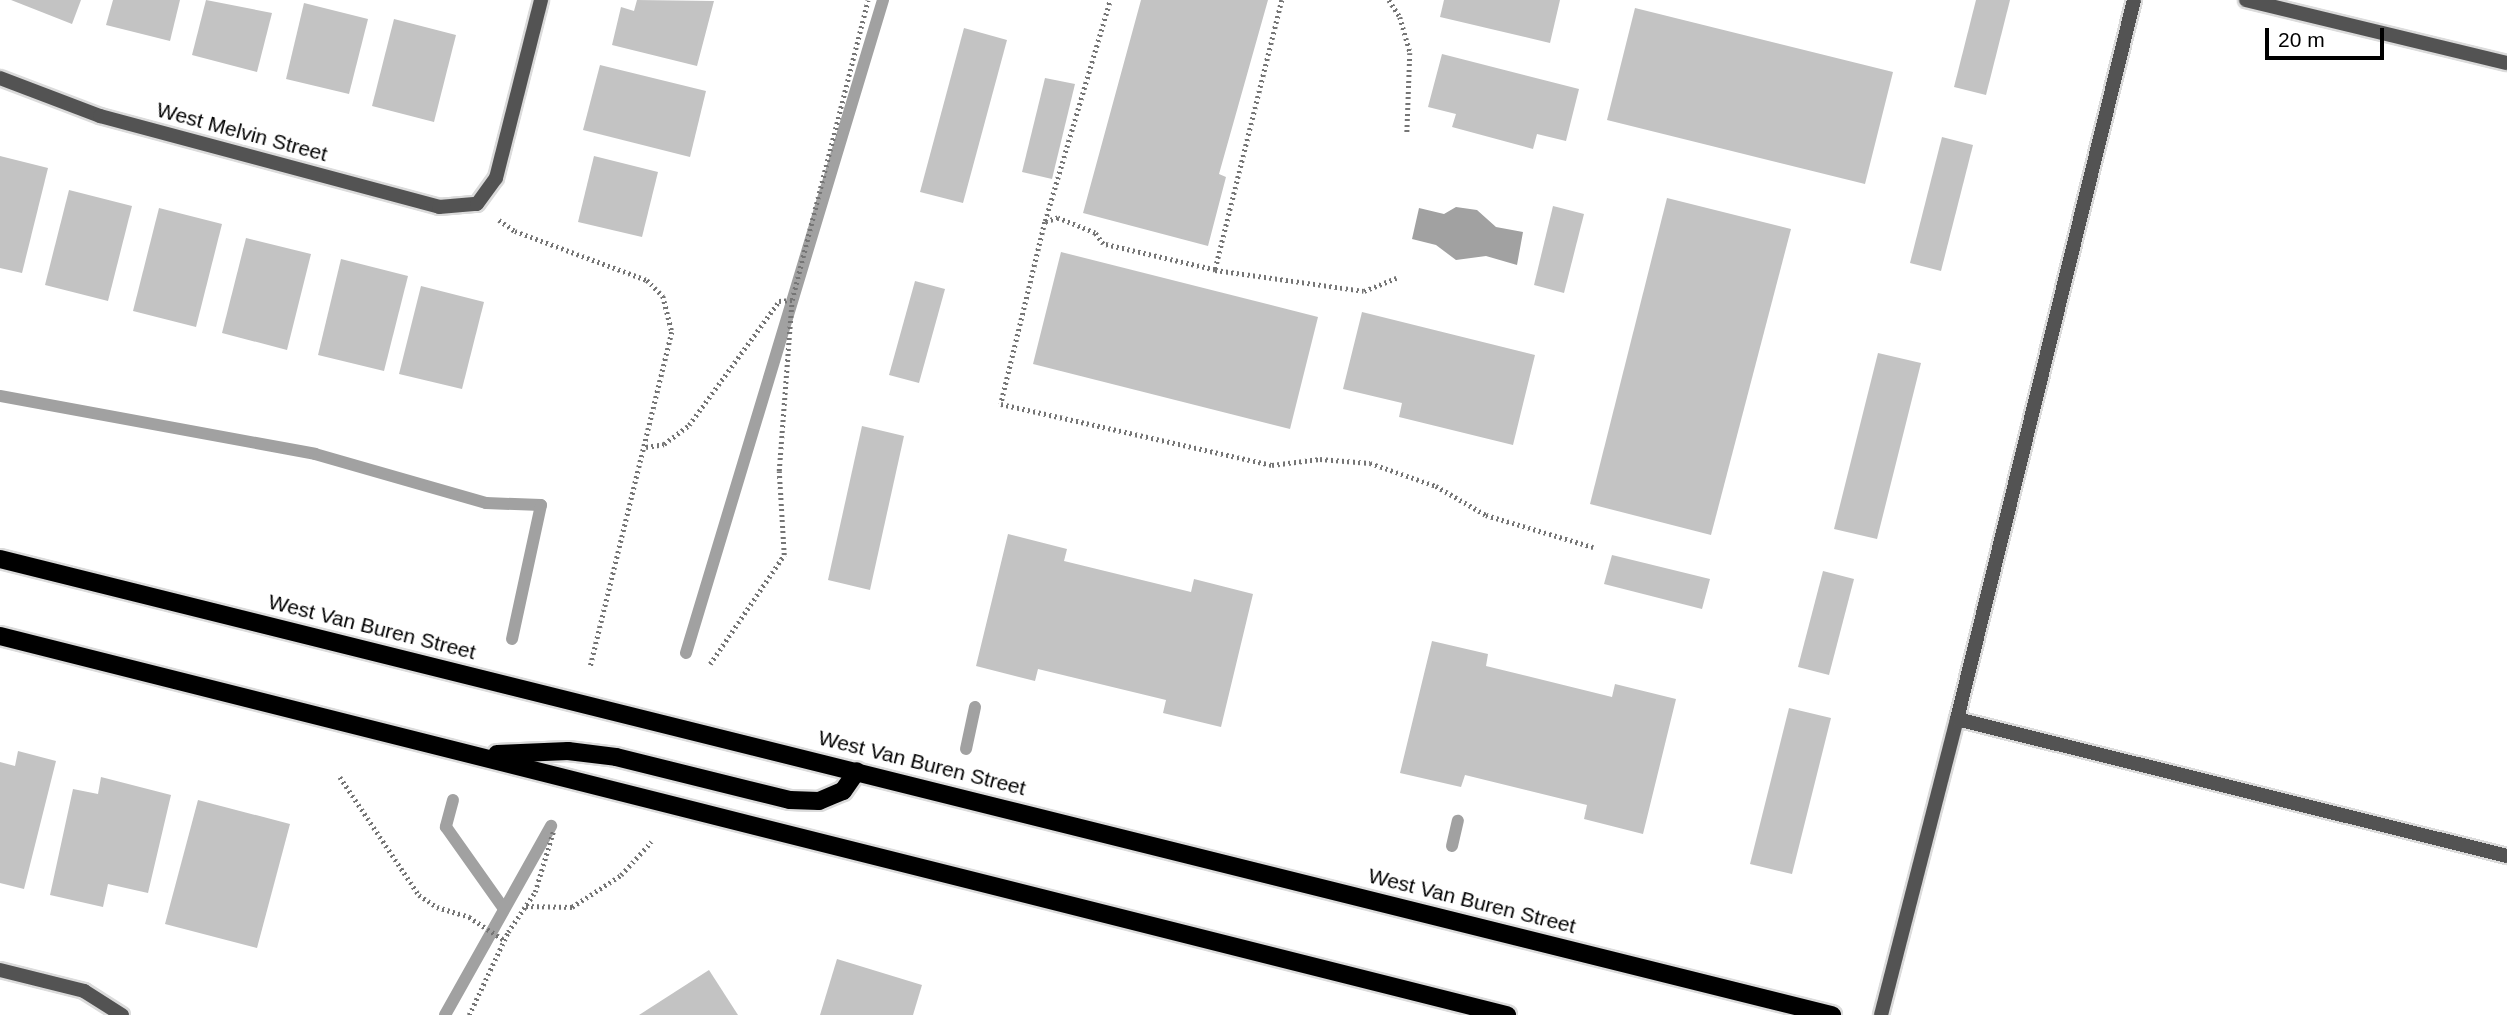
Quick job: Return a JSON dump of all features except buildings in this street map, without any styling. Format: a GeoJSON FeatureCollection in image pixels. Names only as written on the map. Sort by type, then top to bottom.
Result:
{"type":"FeatureCollection","features":[{"type":"Feature","properties":{"kind":"main road","name":"West Van Buren Street"},"geometry":{"type":"LineString","coordinates":[[0,559],[1832,1015]]}},
{"type":"Feature","properties":{"kind":"main road"},"geometry":{"type":"LineString","coordinates":[[0,636],[1507,1015]]}},
{"type":"Feature","properties":{"kind":"main road"},"geometry":{"type":"LineString","coordinates":[[476,754],[568,751],[616,757],[790,800],[818,801],[843,792],[857,771]]}},
{"type":"Feature","properties":{"kind":"street"},"geometry":{"type":"LineString","coordinates":[[477,204],[496,178],[541,0]]}},
{"type":"Feature","properties":{"kind":"street"},"geometry":{"type":"LineString","coordinates":[[1881,1015],[1957,719],[2134,0]]}},
{"type":"Feature","properties":{"kind":"street"},"geometry":{"type":"LineString","coordinates":[[2246,0],[2507,63]]}},
{"type":"Feature","properties":{"kind":"street","name":"West Melvin Street"},"geometry":{"type":"LineString","coordinates":[[0,78],[100,116],[439,207],[477,204]]}},
{"type":"Feature","properties":{"kind":"street"},"geometry":{"type":"LineString","coordinates":[[1957,719],[2507,856]]}},
{"type":"Feature","properties":{"kind":"street"},"geometry":{"type":"LineString","coordinates":[[0,970],[84,990],[122,1015]]}},
{"type":"Feature","properties":{"kind":"path"},"geometry":{"type":"LineString","coordinates":[[710,664],[784,555],[779,471],[792,300],[869,0]]}},
{"type":"Feature","properties":{"kind":"path"},"geometry":{"type":"LineString","coordinates":[[1110,0],[1045,222],[1001,404],[1272,466],[1320,459],[1370,463],[1436,486],[1486,515],[1593,547]]}},
{"type":"Feature","properties":{"kind":"path"},"geometry":{"type":"LineString","coordinates":[[1215,270],[1282,0]]}},
{"type":"Feature","properties":{"kind":"path"},"geometry":{"type":"LineString","coordinates":[[1389,0],[1400,17],[1410,53],[1406,134]]}},
{"type":"Feature","properties":{"kind":"path"},"geometry":{"type":"LineString","coordinates":[[477,204],[516,231],[647,280],[663,296],[672,332],[590,668]]}},
{"type":"Feature","properties":{"kind":"path"},"geometry":{"type":"LineString","coordinates":[[1045,222],[1058,218],[1095,233],[1103,244],[1215,270],[1364,290],[1397,278]]}},
{"type":"Feature","properties":{"kind":"path"},"geometry":{"type":"LineString","coordinates":[[646,447],[664,444],[689,425],[779,301],[792,300]]}},
{"type":"Feature","properties":{"kind":"path"},"geometry":{"type":"LineString","coordinates":[[340,777],[419,895],[437,907],[469,917],[504,940]]}},
{"type":"Feature","properties":{"kind":"path"},"geometry":{"type":"LineString","coordinates":[[469,1015],[504,940],[535,892],[553,832]]}},
{"type":"Feature","properties":{"kind":"path"},"geometry":{"type":"LineString","coordinates":[[526,906],[572,907],[621,875],[652,842]]}},
{"type":"Feature","properties":{"kind":"shaded area"},"geometry":{"type":"Polygon","coordinates":[[[1456,207],[1477,210],[1496,227],[1523,232],[1517,265],[1486,256],[1456,260],[1436,245],[1412,239],[1419,208],[1444,214],[1456,207]]]}},
{"type":"Feature","properties":{"kind":"waterway"},"geometry":{"type":"LineString","coordinates":[[686,653],[883,0]]}},
{"type":"Feature","properties":{"kind":"waterway"},"geometry":{"type":"LineString","coordinates":[[0,396],[315,454],[486,503],[541,505],[512,639]]}},
{"type":"Feature","properties":{"kind":"waterway"},"geometry":{"type":"LineString","coordinates":[[966,749],[975,707]]}},
{"type":"Feature","properties":{"kind":"waterway"},"geometry":{"type":"LineString","coordinates":[[453,800],[446,827],[504,909]]}},
{"type":"Feature","properties":{"kind":"waterway"},"geometry":{"type":"LineString","coordinates":[[1452,846],[1458,821]]}},
{"type":"Feature","properties":{"kind":"waterway"},"geometry":{"type":"LineString","coordinates":[[445,1015],[551,826]]}}]}
